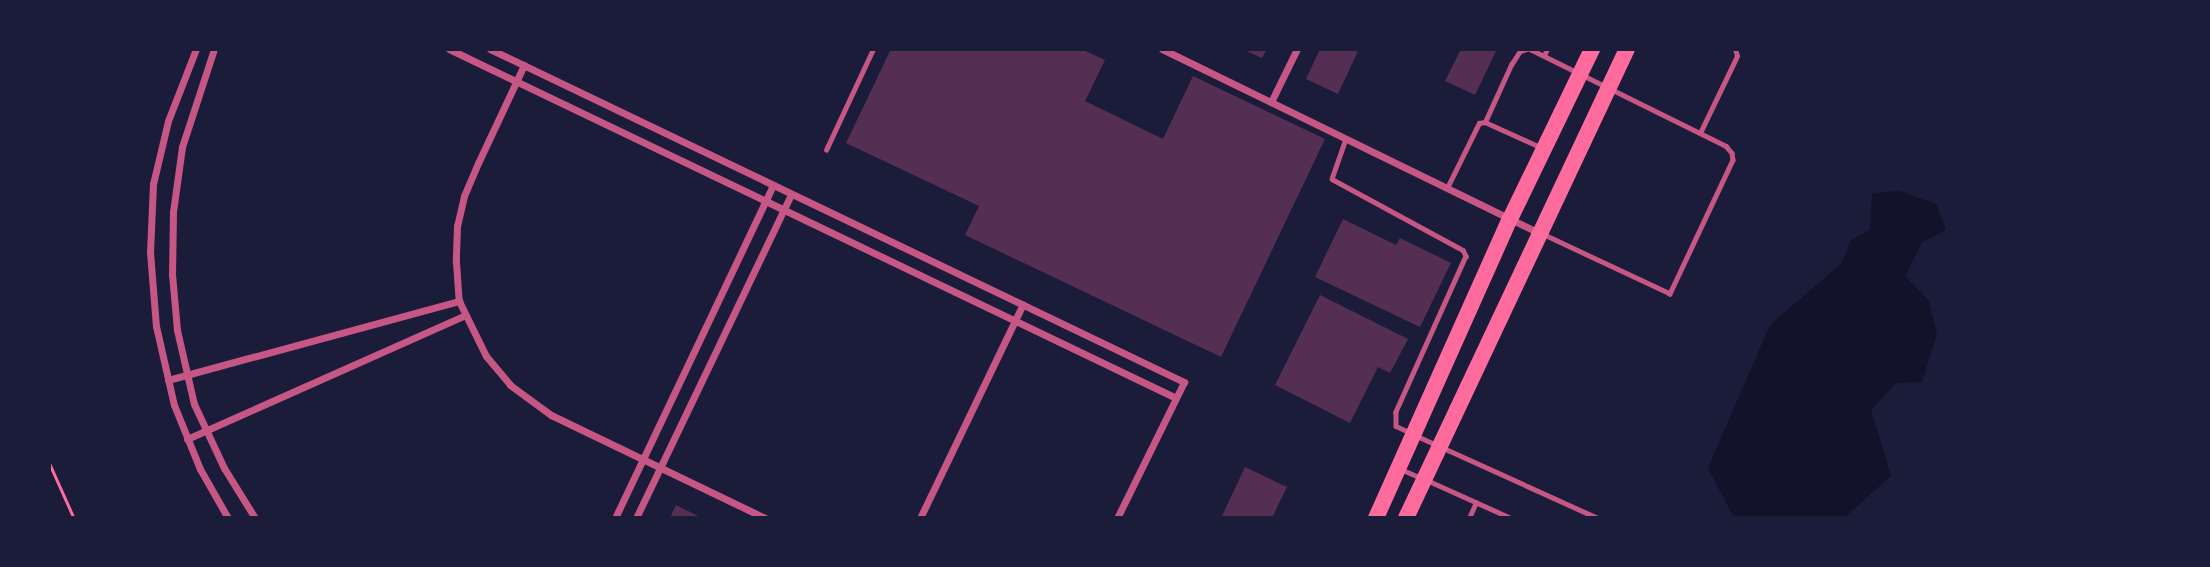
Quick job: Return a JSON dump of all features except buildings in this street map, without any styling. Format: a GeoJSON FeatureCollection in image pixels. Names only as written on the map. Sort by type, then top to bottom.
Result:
{"type":"FeatureCollection","features":[{"type":"Feature","properties":{"kind":"highway"},"geometry":{"type":"LineString","coordinates":[[1376,518],[1396,467],[1510,219],[1592,49]]}},
{"type":"Feature","properties":{"kind":"highway"},"geometry":{"type":"LineString","coordinates":[[1406,518],[1627,49]]}},
{"type":"Feature","properties":{"kind":"street"},"geometry":{"type":"LineString","coordinates":[[195,49],[168,121],[153,184],[150,253],[156,326],[168,380],[200,469],[228,518]]}},
{"type":"Feature","properties":{"kind":"street"},"geometry":{"type":"LineString","coordinates":[[214,49],[183,147],[173,212],[173,285],[177,330],[186,376],[204,432],[255,518]]}},
{"type":"Feature","properties":{"kind":"street"},"geometry":{"type":"LineString","coordinates":[[449,49],[1176,398]]}},
{"type":"Feature","properties":{"kind":"street"},"geometry":{"type":"LineString","coordinates":[[490,49],[1184,382],[1118,518]]}},
{"type":"Feature","properties":{"kind":"street"},"geometry":{"type":"LineString","coordinates":[[1162,49],[1540,233]]}},
{"type":"Feature","properties":{"kind":"street"},"geometry":{"type":"LineString","coordinates":[[1271,102],[1297,49]]}},
{"type":"Feature","properties":{"kind":"street"},"geometry":{"type":"LineString","coordinates":[[524,65],[464,195],[456,250],[460,300],[464,315],[486,356],[510,386],[551,415],[765,518]]}},
{"type":"Feature","properties":{"kind":"street"},"geometry":{"type":"LineString","coordinates":[[615,518],[773,186]]}},
{"type":"Feature","properties":{"kind":"street"},"geometry":{"type":"LineString","coordinates":[[636,518],[791,194]]}},
{"type":"Feature","properties":{"kind":"street"},"geometry":{"type":"LineString","coordinates":[[168,380],[460,300]]}},
{"type":"Feature","properties":{"kind":"street"},"geometry":{"type":"LineString","coordinates":[[919,518],[1023,304]]}},
{"type":"Feature","properties":{"kind":"street"},"geometry":{"type":"LineString","coordinates":[[187,439],[464,315]]}},
{"type":"Feature","properties":{"kind":"lane"},"geometry":{"type":"LineString","coordinates":[[826,150],[873,49]]}},
{"type":"Feature","properties":{"kind":"lane"},"geometry":{"type":"LineString","coordinates":[[1485,122],[1511,65],[1520,51],[1528,49],[1726,146],[1732,153],[1733,160],[1670,294],[1540,233]]}},
{"type":"Feature","properties":{"kind":"lane"},"geometry":{"type":"LineString","coordinates":[[1544,56],[1547,49]]}},
{"type":"Feature","properties":{"kind":"lane"},"geometry":{"type":"LineString","coordinates":[[1700,133],[1737,56],[1735,49]]}},
{"type":"Feature","properties":{"kind":"lane"},"geometry":{"type":"LineString","coordinates":[[1447,188],[1479,123],[1485,122],[1545,149]]}},
{"type":"Feature","properties":{"kind":"lane"},"geometry":{"type":"LineString","coordinates":[[1346,139],[1332,179],[1463,250],[1466,256],[1396,411],[1396,426],[1598,518]]}},
{"type":"Feature","properties":{"kind":"lane"},"geometry":{"type":"LineString","coordinates":[[1396,467],[1511,518]]}},
{"type":"Feature","properties":{"kind":"lane"},"geometry":{"type":"LineString","coordinates":[[1469,518],[1476,502]]}},
{"type":"Feature","properties":{"kind":"path"},"geometry":{"type":"LineString","coordinates":[[49,462],[74,518]]}},
{"type":"Feature","properties":{"kind":"shaded area"},"geometry":{"type":"Polygon","coordinates":[[[1899,191],[1936,204],[1946,230],[1922,242],[1905,276],[1929,301],[1937,334],[1922,382],[1896,383],[1871,410],[1891,476],[1846,516],[1734,518],[1708,468],[1770,325],[1842,263],[1851,240],[1870,230],[1872,193],[1899,191]]]}}]}
